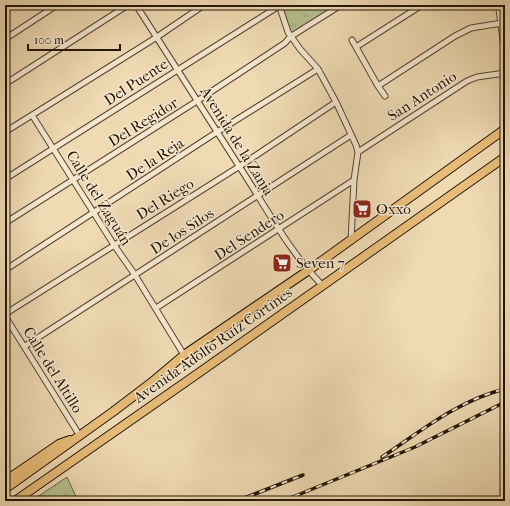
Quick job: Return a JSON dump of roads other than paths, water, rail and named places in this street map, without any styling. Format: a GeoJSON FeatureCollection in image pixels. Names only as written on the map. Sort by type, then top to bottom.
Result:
{"type":"FeatureCollection","features":[{"type":"Feature","properties":{"kind":"main road","name":"Avenida Adolfo Ruíz Cortines"},"geometry":{"type":"LineString","coordinates":[[5,489],[152,382],[184,355],[309,270],[505,129]]}},
{"type":"Feature","properties":{"kind":"main road","name":"Avenida Adolfo Ruíz Cortines"},"geometry":{"type":"LineString","coordinates":[[15,501],[505,157]]}},
{"type":"Feature","properties":{"kind":"main road","name":"Avenida Adolfo Ruíz Cortines"},"geometry":{"type":"LineString","coordinates":[[5,481],[59,444],[78,437]]}},
{"type":"Feature","properties":{"kind":"street"},"geometry":{"type":"LineString","coordinates":[[5,39],[57,5]]}},
{"type":"Feature","properties":{"kind":"street"},"geometry":{"type":"LineString","coordinates":[[5,84],[128,5]]}},
{"type":"Feature","properties":{"kind":"street","name":"Avenida de la Zanja"},"geometry":{"type":"LineString","coordinates":[[136,5],[240,166],[279,230],[298,258],[322,285]]}},
{"type":"Feature","properties":{"kind":"street"},"geometry":{"type":"LineString","coordinates":[[5,132],[157,37],[204,5]]}},
{"type":"Feature","properties":{"kind":"street"},"geometry":{"type":"LineString","coordinates":[[279,5],[285,27],[290,37],[318,69],[336,102],[356,145],[358,152],[354,180],[351,240]]}},
{"type":"Feature","properties":{"kind":"street","name":"Del Puente"},"geometry":{"type":"LineString","coordinates":[[5,179],[279,5]]}},
{"type":"Feature","properties":{"kind":"street","name":"Del Regidor"},"geometry":{"type":"LineString","coordinates":[[5,223],[197,101],[285,43],[290,37],[341,5]]}},
{"type":"Feature","properties":{"kind":"street"},"geometry":{"type":"LineString","coordinates":[[356,47],[422,5]]}},
{"type":"Feature","properties":{"kind":"street"},"geometry":{"type":"LineString","coordinates":[[499,5],[505,52]]}},
{"type":"Feature","properties":{"kind":"street"},"geometry":{"type":"LineString","coordinates":[[378,86],[455,36],[471,28],[502,23]]}},
{"type":"Feature","properties":{"kind":"street"},"geometry":{"type":"LineString","coordinates":[[352,40],[385,96]]}},
{"type":"Feature","properties":{"kind":"street","name":"De la Reja"},"geometry":{"type":"LineString","coordinates":[[5,270],[95,213],[217,132],[318,69]]}},
{"type":"Feature","properties":{"kind":"street","name":"San Antonio"},"geometry":{"type":"LineString","coordinates":[[358,152],[467,81],[477,77],[505,73]]}},
{"type":"Feature","properties":{"kind":"street","name":"Del Riego"},"geometry":{"type":"LineString","coordinates":[[5,315],[240,166],[336,102]]}},
{"type":"Feature","properties":{"kind":"street","name":"Calle del Zaguán"},"geometry":{"type":"LineString","coordinates":[[32,115],[114,245],[156,308],[184,355]]}},
{"type":"Feature","properties":{"kind":"street","name":"De los Silos"},"geometry":{"type":"LineString","coordinates":[[25,346],[351,135]]}},
{"type":"Feature","properties":{"kind":"street","name":"Del Sendero"},"geometry":{"type":"LineString","coordinates":[[156,308],[279,230],[354,180]]}},
{"type":"Feature","properties":{"kind":"street","name":"Calle del Altillo"},"geometry":{"type":"LineString","coordinates":[[5,315],[25,346],[78,437]]}},
{"type":"Feature","properties":{"kind":"railway"},"geometry":{"type":"LineString","coordinates":[[382,457],[456,408],[488,394],[505,389]]}},
{"type":"Feature","properties":{"kind":"railway"},"geometry":{"type":"LineString","coordinates":[[283,501],[415,447],[505,402]]}},
{"type":"Feature","properties":{"kind":"railway"},"geometry":{"type":"LineString","coordinates":[[237,501],[303,475]]}},
{"type":"Feature","properties":{"kind":"place","name":"Oxxo"},"geometry":{"type":"Point","coordinates":[362,209]}},
{"type":"Feature","properties":{"kind":"place","name":"Seven 7"},"geometry":{"type":"Point","coordinates":[282,263]}}]}
